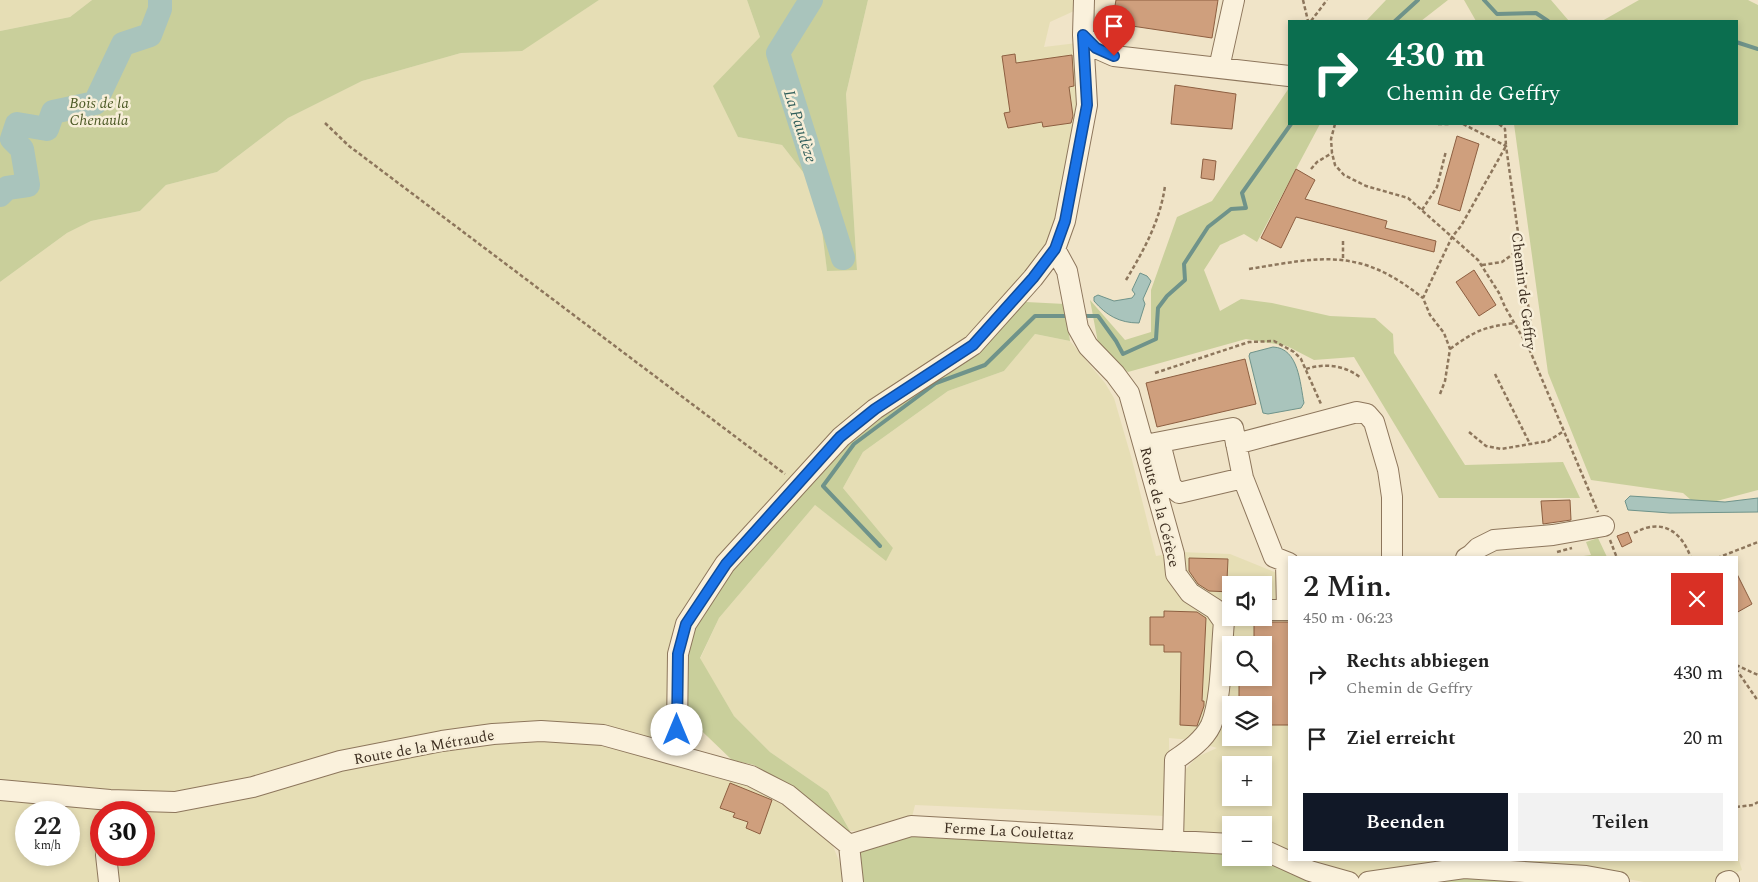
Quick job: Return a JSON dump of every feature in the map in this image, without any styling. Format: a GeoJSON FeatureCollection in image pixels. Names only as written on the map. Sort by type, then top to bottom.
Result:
{"type":"FeatureCollection","features":[{"type":"Feature","properties":{"kind":"street"},"geometry":{"type":"LineString","coordinates":[[673,753],[677,730],[678,654],[686,624],[726,564],[840,437],[875,409],[973,345],[1033,278],[1055,249],[1065,221],[1087,105],[1083,35],[1084,0]]}},
{"type":"Feature","properties":{"kind":"street"},"geometry":{"type":"LineString","coordinates":[[1220,68],[1234,0]]}},
{"type":"Feature","properties":{"kind":"street"},"geometry":{"type":"LineString","coordinates":[[1083,35],[1096,48],[1114,56],[1288,76]]}},
{"type":"Feature","properties":{"kind":"street","name":"Route de la Cérèce"},"geometry":{"type":"LineString","coordinates":[[1055,249],[1067,272],[1078,328],[1088,346],[1115,374],[1129,393],[1152,444],[1174,554],[1176,574],[1190,594],[1222,609]]}},
{"type":"Feature","properties":{"kind":"street"},"geometry":{"type":"LineString","coordinates":[[1236,444],[1357,412],[1367,414],[1374,422],[1388,470],[1392,497],[1392,556]]}},
{"type":"Feature","properties":{"kind":"street"},"geometry":{"type":"LineString","coordinates":[[1243,478],[1179,493],[1171,486],[1152,444],[1233,428],[1243,478],[1274,557],[1288,563],[1288,610],[1272,610]]}},
{"type":"Feature","properties":{"kind":"street"},"geometry":{"type":"LineString","coordinates":[[1472,556],[1478,548],[1494,540],[1553,535],[1604,526]]}},
{"type":"Feature","properties":{"kind":"street","name":"Route de la Cérèce"},"geometry":{"type":"LineString","coordinates":[[1173,841],[1175,760],[1195,746],[1211,726],[1217,696],[1224,626]]}},
{"type":"Feature","properties":{"kind":"street","name":"Route de la Métraude"},"geometry":{"type":"LineString","coordinates":[[155,803],[175,802],[253,787],[340,761],[442,741],[493,734],[541,731],[603,735],[752,776],[788,795],[849,845]]}},
{"type":"Feature","properties":{"kind":"street","name":"Route de la Métraude"},"geometry":{"type":"LineString","coordinates":[[0,790],[90,803]]}},
{"type":"Feature","properties":{"kind":"street","name":"Ferme La Coulettaz"},"geometry":{"type":"LineString","coordinates":[[849,845],[911,826],[1222,844]]}},
{"type":"Feature","properties":{"kind":"street"},"geometry":{"type":"LineString","coordinates":[[849,845],[852,882]]}},
{"type":"Feature","properties":{"kind":"street"},"geometry":{"type":"LineString","coordinates":[[1272,853],[1288,860]]}},
{"type":"Feature","properties":{"kind":"street"},"geometry":{"type":"LineString","coordinates":[[1289,861],[1310,870],[1349,882]]}},
{"type":"Feature","properties":{"kind":"street"},"geometry":{"type":"LineString","coordinates":[[107,866],[109,882]]}},
{"type":"Feature","properties":{"kind":"street"},"geometry":{"type":"LineString","coordinates":[[1368,882],[1464,868],[1586,876],[1619,882]]}},
{"type":"Feature","properties":{"kind":"path"},"geometry":{"type":"LineString","coordinates":[[1303,0],[1309,20]]}},
{"type":"Feature","properties":{"kind":"path"},"geometry":{"type":"LineString","coordinates":[[1310,20],[1327,0]]}},
{"type":"Feature","properties":{"kind":"path"},"geometry":{"type":"LineString","coordinates":[[324,122],[349,146],[798,484]]}},
{"type":"Feature","properties":{"kind":"path"},"geometry":{"type":"LineString","coordinates":[[1334,125],[1331,139],[1335,165],[1344,175],[1366,186],[1408,198],[1482,265],[1528,346]]}},
{"type":"Feature","properties":{"kind":"path"},"geometry":{"type":"LineString","coordinates":[[1423,298],[1452,237],[1461,226],[1506,146],[1465,125]]}},
{"type":"Feature","properties":{"kind":"path","name":"Chemin de Geffry"},"geometry":{"type":"LineString","coordinates":[[1500,125],[1505,129],[1531,326],[1528,346],[1616,556]]}},
{"type":"Feature","properties":{"kind":"path"},"geometry":{"type":"LineString","coordinates":[[1422,210],[1437,187],[1446,151]]}},
{"type":"Feature","properties":{"kind":"path"},"geometry":{"type":"LineString","coordinates":[[1311,169],[1317,162],[1332,154]]}},
{"type":"Feature","properties":{"kind":"path"},"geometry":{"type":"LineString","coordinates":[[1126,280],[1147,244],[1159,216],[1165,186]]}},
{"type":"Feature","properties":{"kind":"path"},"geometry":{"type":"LineString","coordinates":[[1343,258],[1344,239]]}},
{"type":"Feature","properties":{"kind":"path"},"geometry":{"type":"LineString","coordinates":[[1482,265],[1502,262],[1520,250]]}},
{"type":"Feature","properties":{"kind":"path"},"geometry":{"type":"LineString","coordinates":[[1249,269],[1310,259],[1343,258],[1377,269],[1405,283],[1423,298],[1430,316],[1444,333],[1450,348],[1445,381],[1440,394]]}},
{"type":"Feature","properties":{"kind":"path"},"geometry":{"type":"LineString","coordinates":[[1450,348],[1467,336],[1490,326],[1515,323]]}},
{"type":"Feature","properties":{"kind":"path"},"geometry":{"type":"LineString","coordinates":[[1155,372],[1249,342],[1274,342],[1294,352],[1301,359],[1327,420]]}},
{"type":"Feature","properties":{"kind":"path"},"geometry":{"type":"LineString","coordinates":[[1306,369],[1318,365],[1333,366],[1351,370],[1361,378]]}},
{"type":"Feature","properties":{"kind":"path"},"geometry":{"type":"LineString","coordinates":[[1495,374],[1530,444]]}},
{"type":"Feature","properties":{"kind":"path"},"geometry":{"type":"LineString","coordinates":[[1469,432],[1486,446],[1501,449],[1548,441],[1564,431]]}},
{"type":"Feature","properties":{"kind":"path"},"geometry":{"type":"LineString","coordinates":[[1634,533],[1644,527],[1654,526],[1673,531],[1686,545],[1690,556]]}},
{"type":"Feature","properties":{"kind":"path"},"geometry":{"type":"LineString","coordinates":[[1722,556],[1758,542]]}},
{"type":"Feature","properties":{"kind":"path"},"geometry":{"type":"LineString","coordinates":[[1738,666],[1758,675]]}},
{"type":"Feature","properties":{"kind":"path"},"geometry":{"type":"LineString","coordinates":[[1738,672],[1758,701]]}},
{"type":"Feature","properties":{"kind":"path"},"geometry":{"type":"LineString","coordinates":[[1738,807],[1753,805],[1758,802]]}},
{"type":"Feature","properties":{"kind":"shaded area"},"geometry":{"type":"Polygon","coordinates":[[[0,0],[92,0],[70,17],[0,31],[0,0]]]}},
{"type":"Feature","properties":{"kind":"shaded area"},"geometry":{"type":"Polygon","coordinates":[[[599,0],[747,0],[760,37],[738,137],[782,145],[817,190],[827,270],[857,270],[846,94],[868,0],[1076,0],[1074,11],[1050,22],[1044,47],[1077,43],[1084,105],[1057,219],[1046,248],[997,312],[723,563],[666,738],[657,742],[541,727],[171,796],[0,784],[0,282],[67,233],[91,221],[140,211],[166,185],[217,172],[288,118],[362,81],[461,53],[522,50],[599,0]]]}},
{"type":"Feature","properties":{"kind":"shaded area"},"geometry":{"type":"Polygon","coordinates":[[[1035,334],[1070,341],[1105,383],[1114,398],[1156,556],[1180,552],[1230,554],[1288,578],[1288,856],[1272,848],[1272,816],[1222,816],[1222,837],[1182,831],[1186,769],[1197,757],[1217,748],[1191,740],[1169,738],[1170,794],[1165,816],[915,805],[912,817],[882,830],[850,831],[828,792],[770,752],[734,716],[700,659],[719,618],[815,505],[886,560],[893,548],[843,488],[863,452],[948,391],[1004,371],[1035,334]]]}},
{"type":"Feature","properties":{"kind":"shaded area"},"geometry":{"type":"Polygon","coordinates":[[[515,738],[602,741],[749,784],[778,799],[832,844],[848,882],[0,882],[0,795],[61,801],[15,801],[15,866],[80,866],[80,803],[90,804],[90,866],[155,866],[155,801],[127,801],[515,738]]]}},
{"type":"Feature","properties":{"kind":"shaded area"},"geometry":{"type":"Polygon","coordinates":[[[1738,857],[1742,870],[1713,882],[1644,882],[1588,872],[1464,865],[1356,879],[1301,861],[1738,861],[1738,857]]]}},
{"type":"Feature","properties":{"kind":"green space","name":"Bois de la Chenaula"},"geometry":{"type":"Polygon","coordinates":[[[92,0],[599,0],[522,51],[461,53],[362,81],[288,118],[217,172],[166,185],[140,211],[91,221],[67,233],[0,282],[0,31],[70,17],[92,0]]]}},
{"type":"Feature","properties":{"kind":"green space"},"geometry":{"type":"Polygon","coordinates":[[[747,0],[868,0],[846,94],[857,270],[827,271],[817,190],[782,145],[738,137],[713,86],[760,37],[747,0]]]}},
{"type":"Feature","properties":{"kind":"green space"},"geometry":{"type":"Polygon","coordinates":[[[1386,0],[1448,0],[1422,20],[1367,20],[1386,0]]]}},
{"type":"Feature","properties":{"kind":"green space"},"geometry":{"type":"Polygon","coordinates":[[[1464,0],[1551,0],[1568,20],[1475,20],[1464,0]]]}},
{"type":"Feature","properties":{"kind":"green space"},"geometry":{"type":"Polygon","coordinates":[[[1639,0],[1748,0],[1758,5],[1758,490],[1698,506],[1683,493],[1591,480],[1548,373],[1514,125],[1738,125],[1738,20],[1604,20],[1639,0]]]}},
{"type":"Feature","properties":{"kind":"green space"},"geometry":{"type":"Polygon","coordinates":[[[1288,89],[1288,125],[1319,125],[1257,242],[1244,234],[1220,245],[1204,270],[1220,311],[1241,299],[1272,303],[1330,316],[1375,318],[1393,334],[1394,353],[1465,465],[1563,462],[1580,498],[1439,498],[1354,357],[1314,360],[1287,346],[1246,339],[1128,372],[1099,348],[1090,300],[1125,340],[1151,332],[1151,290],[1177,217],[1212,201],[1288,89]]]}},
{"type":"Feature","properties":{"kind":"green space"},"geometry":{"type":"Polygon","coordinates":[[[1026,302],[1065,304],[1070,341],[1035,334],[1004,371],[948,391],[863,452],[843,488],[893,548],[886,561],[815,505],[719,618],[700,658],[734,716],[770,752],[828,792],[850,831],[843,834],[792,788],[754,765],[732,760],[683,713],[690,629],[729,571],[808,479],[876,418],[975,353],[1026,302]]]}},
{"type":"Feature","properties":{"kind":"green space"},"geometry":{"type":"Polygon","coordinates":[[[1598,538],[1607,556],[1584,556],[1591,555],[1586,542],[1598,538]]]}},
{"type":"Feature","properties":{"kind":"green space"},"geometry":{"type":"Polygon","coordinates":[[[911,833],[1222,852],[1222,866],[1272,866],[1272,862],[1319,882],[858,882],[857,849],[911,833]]]}},
{"type":"Feature","properties":{"kind":"green space"},"geometry":{"type":"Polygon","coordinates":[[[1464,874],[1566,882],[1414,882],[1464,874]]]}},
{"type":"Feature","properties":{"kind":"water"},"geometry":{"type":"Polygon","coordinates":[[[1140,273],[1147,276],[1151,281],[1143,299],[1145,304],[1139,323],[1119,320],[1103,310],[1094,301],[1094,297],[1098,295],[1114,301],[1132,298],[1135,294],[1132,290],[1140,273]]]}},
{"type":"Feature","properties":{"kind":"water"},"geometry":{"type":"Polygon","coordinates":[[[1273,347],[1282,349],[1293,360],[1297,368],[1304,403],[1301,408],[1268,414],[1263,413],[1249,356],[1250,353],[1273,347]]]}},
{"type":"Feature","properties":{"kind":"water"},"geometry":{"type":"Polygon","coordinates":[[[1630,496],[1725,502],[1758,498],[1758,512],[1670,513],[1628,510],[1625,501],[1630,496]]]}},
{"type":"Feature","properties":{"kind":"building"},"geometry":{"type":"Polygon","coordinates":[[[1116,0],[1218,0],[1212,38],[1112,23],[1116,0]]]}},
{"type":"Feature","properties":{"kind":"building"},"geometry":{"type":"Polygon","coordinates":[[[1015,54],[1016,63],[1072,55],[1074,86],[1069,87],[1073,116],[1071,123],[1043,127],[1042,122],[1008,128],[1004,113],[1010,112],[1002,56],[1015,54]]]}},
{"type":"Feature","properties":{"kind":"building"},"geometry":{"type":"Polygon","coordinates":[[[1175,85],[1236,94],[1232,129],[1171,124],[1175,85]]]}},
{"type":"Feature","properties":{"kind":"building"},"geometry":{"type":"Polygon","coordinates":[[[1457,136],[1479,144],[1460,211],[1438,204],[1457,136]]]}},
{"type":"Feature","properties":{"kind":"building"},"geometry":{"type":"Polygon","coordinates":[[[1203,159],[1216,161],[1214,180],[1201,178],[1203,159]]]}},
{"type":"Feature","properties":{"kind":"building"},"geometry":{"type":"Polygon","coordinates":[[[1296,169],[1315,180],[1305,199],[1387,221],[1385,228],[1436,241],[1434,252],[1296,217],[1281,248],[1261,238],[1296,169]]]}},
{"type":"Feature","properties":{"kind":"building"},"geometry":{"type":"Polygon","coordinates":[[[1474,270],[1496,305],[1479,316],[1456,282],[1474,270]]]}},
{"type":"Feature","properties":{"kind":"building"},"geometry":{"type":"Polygon","coordinates":[[[1245,359],[1256,404],[1157,427],[1146,383],[1245,359]]]}},
{"type":"Feature","properties":{"kind":"building"},"geometry":{"type":"Polygon","coordinates":[[[1570,500],[1571,520],[1543,524],[1541,501],[1570,500]]]}},
{"type":"Feature","properties":{"kind":"building"},"geometry":{"type":"Polygon","coordinates":[[[1628,532],[1632,542],[1622,547],[1617,536],[1628,532]]]}},
{"type":"Feature","properties":{"kind":"building"},"geometry":{"type":"Polygon","coordinates":[[[1189,558],[1228,559],[1227,576],[1222,576],[1222,592],[1209,591],[1198,584],[1189,571],[1189,558]]]}},
{"type":"Feature","properties":{"kind":"building"},"geometry":{"type":"Polygon","coordinates":[[[1738,576],[1752,604],[1738,612],[1738,576]]]}},
{"type":"Feature","properties":{"kind":"building"},"geometry":{"type":"Polygon","coordinates":[[[1164,611],[1197,612],[1206,618],[1202,701],[1204,701],[1204,706],[1197,726],[1180,725],[1181,652],[1164,652],[1164,645],[1150,645],[1150,617],[1164,617],[1164,611]]]}},
{"type":"Feature","properties":{"kind":"building"},"geometry":{"type":"Polygon","coordinates":[[[1272,622],[1288,622],[1288,725],[1272,725],[1272,696],[1239,696],[1239,686],[1272,686],[1272,636],[1254,636],[1254,626],[1272,626],[1272,622]]]}},
{"type":"Feature","properties":{"kind":"building"},"geometry":{"type":"Polygon","coordinates":[[[730,783],[772,800],[760,834],[746,828],[748,822],[733,817],[735,813],[720,808],[730,783]]]}},
{"type":"Feature","properties":{"kind":"waterway","name":"La Paudèze"},"geometry":{"type":"LineString","coordinates":[[0,195],[7,188],[28,185],[22,149],[12,139],[17,124],[47,129],[53,112],[95,103],[123,44],[150,35],[160,9],[160,0]]}},
{"type":"Feature","properties":{"kind":"waterway","name":"La Paudèze"},"geometry":{"type":"LineString","coordinates":[[811,0],[778,53],[843,258]]}},
{"type":"Feature","properties":{"kind":"waterway","name":"La Paudèze"},"geometry":{"type":"LineString","coordinates":[[1396,20],[1418,0]]}},
{"type":"Feature","properties":{"kind":"waterway","name":"La Paudèze"},"geometry":{"type":"LineString","coordinates":[[1484,0],[1497,14],[1536,13],[1546,20]]}},
{"type":"Feature","properties":{"kind":"waterway","name":"La Paudèze"},"geometry":{"type":"LineString","coordinates":[[1738,43],[1758,49]]}},
{"type":"Feature","properties":{"kind":"waterway","name":"La Paudèze"},"geometry":{"type":"LineString","coordinates":[[1082,316],[1098,316],[1123,354],[1156,339],[1158,308],[1167,296],[1185,280],[1184,264],[1208,227],[1231,209],[1246,208],[1242,193],[1290,125]]}},
{"type":"Feature","properties":{"kind":"waterway"},"geometry":{"type":"LineString","coordinates":[[880,546],[823,486],[854,444],[936,383],[985,365],[1035,316],[1070,316]]}},
{"type":"Feature","properties":{"kind":"route"},"geometry":{"type":"LineString","coordinates":[[677,730],[678,654],[686,624],[726,564],[840,437],[875,409],[973,345],[1033,278],[1055,249],[1065,221],[1087,105],[1083,35],[1096,48],[1114,56]]}}]}
